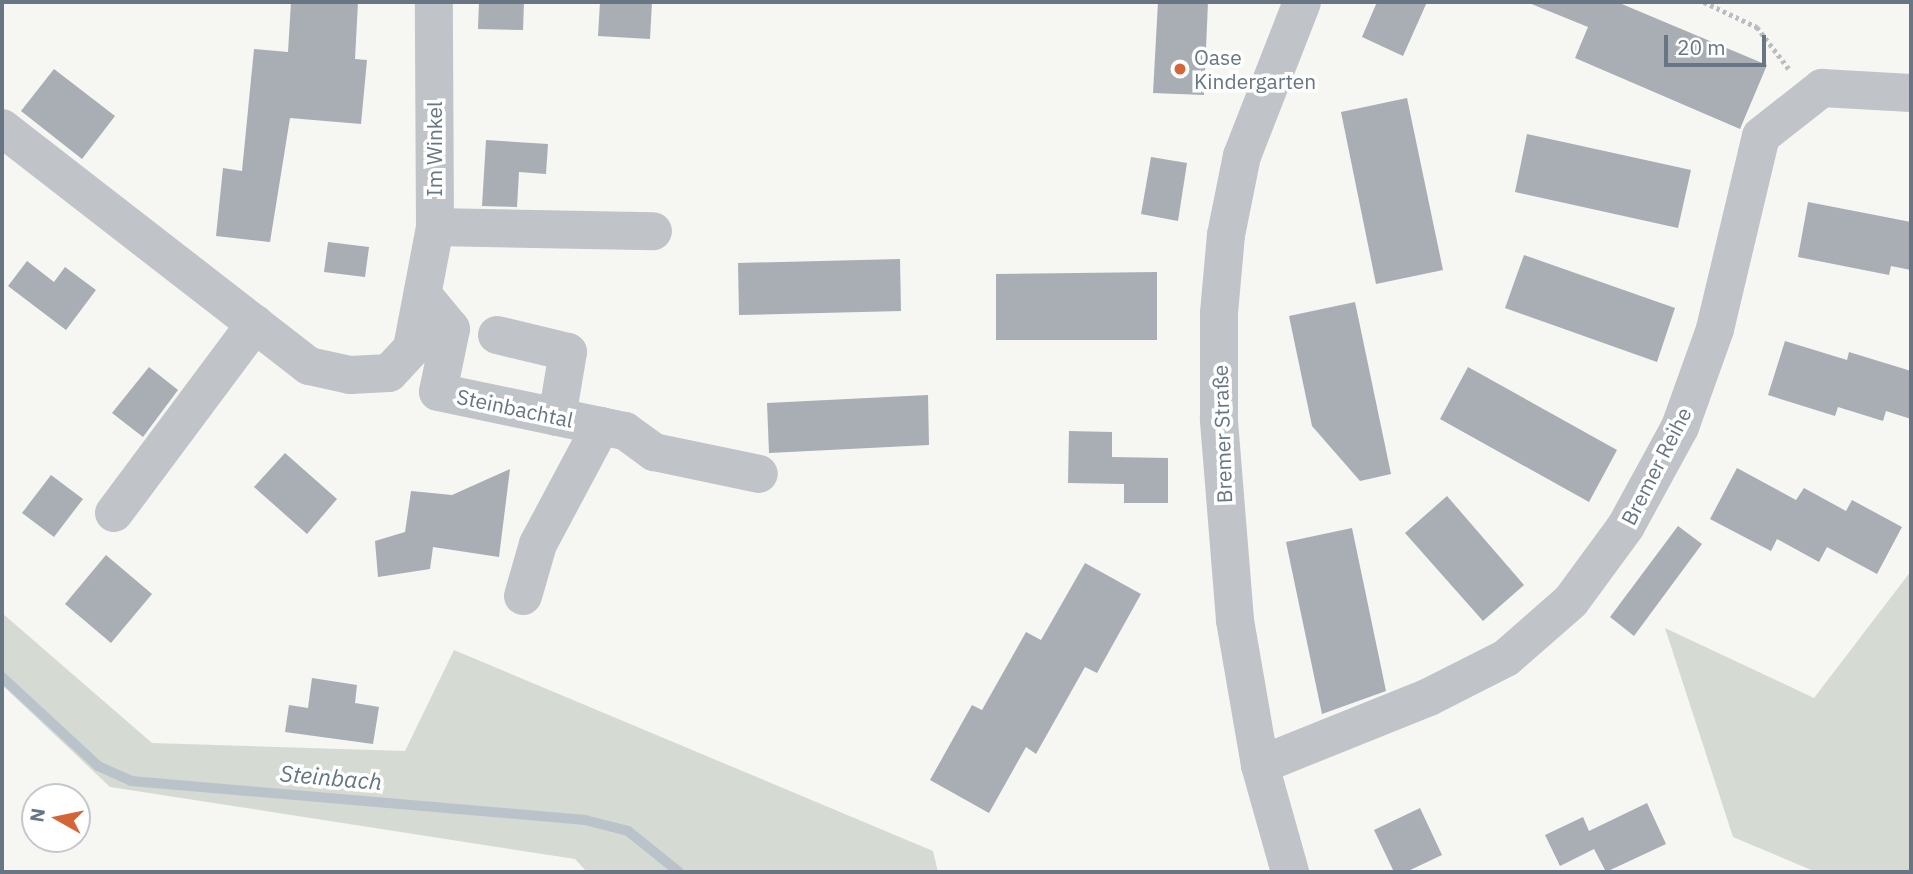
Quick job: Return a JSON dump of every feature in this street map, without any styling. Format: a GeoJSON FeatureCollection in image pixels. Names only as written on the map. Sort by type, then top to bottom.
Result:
{"type":"FeatureCollection","features":[{"type":"Feature","properties":{"kind":"street","name":"Im Winkel"},"geometry":{"type":"LineString","coordinates":[[423,295],[435,228],[434,2]]}},
{"type":"Feature","properties":{"kind":"street","name":"Bremer Straße"},"geometry":{"type":"LineString","coordinates":[[1290,872],[1260,765],[1226,543],[1219,313],[1226,234],[1242,156],[1302,2]]}},
{"type":"Feature","properties":{"kind":"street"},"geometry":{"type":"LineString","coordinates":[[1816,93],[1911,93]]}},
{"type":"Feature","properties":{"kind":"street","name":"Bremer Reihe"},"geometry":{"type":"LineString","coordinates":[[1260,765],[1429,697],[1506,658],[1571,601],[1626,526],[1680,427],[1715,328],[1761,136],[1816,93]]}},
{"type":"Feature","properties":{"kind":"street"},"geometry":{"type":"LineString","coordinates":[[2,128],[309,366],[350,375],[389,373],[412,348],[423,295]]}},
{"type":"Feature","properties":{"kind":"street"},"geometry":{"type":"LineString","coordinates":[[435,228],[653,231]]}},
{"type":"Feature","properties":{"kind":"street","name":"Steinbachtal"},"geometry":{"type":"LineString","coordinates":[[423,295],[451,329],[438,392],[625,431],[654,452],[759,474]]}},
{"type":"Feature","properties":{"kind":"street"},"geometry":{"type":"LineString","coordinates":[[114,513],[255,324]]}},
{"type":"Feature","properties":{"kind":"street"},"geometry":{"type":"LineString","coordinates":[[497,335],[568,352],[557,417]]}},
{"type":"Feature","properties":{"kind":"street"},"geometry":{"type":"LineString","coordinates":[[523,596],[538,544],[601,426]]}},
{"type":"Feature","properties":{"kind":"path"},"geometry":{"type":"LineString","coordinates":[[1704,2],[1757,27],[1816,93]]}},
{"type":"Feature","properties":{"kind":"shaded area"},"geometry":{"type":"Polygon","coordinates":[[[1911,571],[1911,872],[1816,872],[1733,837],[1665,628],[1814,698],[1911,571]]]}},
{"type":"Feature","properties":{"kind":"shaded area"},"geometry":{"type":"Polygon","coordinates":[[[2,613],[152,743],[405,751],[454,650],[933,851],[938,872],[587,872],[575,859],[110,787],[2,685],[2,613]]]}},
{"type":"Feature","properties":{"kind":"building"},"geometry":{"type":"Polygon","coordinates":[[[291,2],[358,2],[355,59],[367,60],[361,124],[290,118],[270,242],[216,236],[223,168],[242,171],[254,49],[288,52],[291,2]]]}},
{"type":"Feature","properties":{"kind":"building"},"geometry":{"type":"Polygon","coordinates":[[[479,2],[524,2],[523,30],[478,29],[479,2]]]}},
{"type":"Feature","properties":{"kind":"building"},"geometry":{"type":"Polygon","coordinates":[[[600,2],[652,2],[650,39],[598,36],[600,2]]]}},
{"type":"Feature","properties":{"kind":"building"},"geometry":{"type":"Polygon","coordinates":[[[1158,2],[1208,2],[1204,95],[1153,93],[1158,2]]]}},
{"type":"Feature","properties":{"kind":"building"},"geometry":{"type":"Polygon","coordinates":[[[1377,2],[1427,2],[1403,56],[1362,37],[1377,2]]]}},
{"type":"Feature","properties":{"kind":"building"},"geometry":{"type":"Polygon","coordinates":[[[1617,2],[1767,65],[1740,129],[1575,58],[1588,27],[1529,3],[1617,2]]]}},
{"type":"Feature","properties":{"kind":"building"},"geometry":{"type":"Polygon","coordinates":[[[54,69],[115,116],[82,159],[21,111],[54,69]]]}},
{"type":"Feature","properties":{"kind":"building"},"geometry":{"type":"Polygon","coordinates":[[[1407,98],[1443,270],[1376,284],[1341,112],[1407,98]]]}},
{"type":"Feature","properties":{"kind":"building"},"geometry":{"type":"Polygon","coordinates":[[[1527,134],[1691,170],[1678,228],[1515,192],[1527,134]]]}},
{"type":"Feature","properties":{"kind":"building"},"geometry":{"type":"Polygon","coordinates":[[[486,140],[548,144],[546,174],[519,172],[517,207],[482,206],[486,140]]]}},
{"type":"Feature","properties":{"kind":"building"},"geometry":{"type":"Polygon","coordinates":[[[1151,157],[1187,163],[1178,221],[1141,214],[1151,157]]]}},
{"type":"Feature","properties":{"kind":"building"},"geometry":{"type":"Polygon","coordinates":[[[1808,202],[1911,222],[1911,270],[1891,266],[1889,275],[1798,257],[1808,202]]]}},
{"type":"Feature","properties":{"kind":"building"},"geometry":{"type":"Polygon","coordinates":[[[328,242],[369,247],[365,277],[324,272],[328,242]]]}},
{"type":"Feature","properties":{"kind":"building"},"geometry":{"type":"Polygon","coordinates":[[[1524,255],[1675,308],[1657,362],[1505,308],[1524,255]]]}},
{"type":"Feature","properties":{"kind":"building"},"geometry":{"type":"Polygon","coordinates":[[[900,259],[901,311],[739,315],[738,263],[900,259]]]}},
{"type":"Feature","properties":{"kind":"building"},"geometry":{"type":"Polygon","coordinates":[[[27,261],[54,282],[65,267],[96,290],[66,330],[8,286],[27,261]]]}},
{"type":"Feature","properties":{"kind":"building"},"geometry":{"type":"Polygon","coordinates":[[[1157,272],[1157,340],[996,340],[996,274],[1157,272]]]}},
{"type":"Feature","properties":{"kind":"building"},"geometry":{"type":"Polygon","coordinates":[[[1355,302],[1391,474],[1360,481],[1312,426],[1289,316],[1355,302]]]}},
{"type":"Feature","properties":{"kind":"building"},"geometry":{"type":"Polygon","coordinates":[[[1785,341],[1847,360],[1849,352],[1911,371],[1911,419],[1886,411],[1883,421],[1838,407],[1835,416],[1768,395],[1785,341]]]}},
{"type":"Feature","properties":{"kind":"building"},"geometry":{"type":"Polygon","coordinates":[[[149,367],[178,390],[143,437],[112,413],[149,367]]]}},
{"type":"Feature","properties":{"kind":"building"},"geometry":{"type":"Polygon","coordinates":[[[1468,367],[1617,450],[1589,502],[1440,419],[1468,367]]]}},
{"type":"Feature","properties":{"kind":"building"},"geometry":{"type":"Polygon","coordinates":[[[928,395],[929,445],[769,453],[767,403],[928,395]]]}},
{"type":"Feature","properties":{"kind":"building"},"geometry":{"type":"Polygon","coordinates":[[[1069,431],[1112,432],[1112,457],[1168,458],[1168,503],[1124,503],[1124,484],[1068,483],[1069,431]]]}},
{"type":"Feature","properties":{"kind":"building"},"geometry":{"type":"Polygon","coordinates":[[[285,453],[337,499],[307,534],[254,487],[285,453]]]}},
{"type":"Feature","properties":{"kind":"building"},"geometry":{"type":"Polygon","coordinates":[[[1737,468],[1796,500],[1804,488],[1846,511],[1852,500],[1902,527],[1877,574],[1827,547],[1819,562],[1777,539],[1771,551],[1710,519],[1737,468]]]}},
{"type":"Feature","properties":{"kind":"building"},"geometry":{"type":"Polygon","coordinates":[[[510,469],[499,557],[433,547],[430,569],[378,577],[375,541],[405,532],[411,491],[452,495],[510,469]]]}},
{"type":"Feature","properties":{"kind":"building"},"geometry":{"type":"Polygon","coordinates":[[[51,475],[83,499],[54,537],[22,513],[51,475]]]}},
{"type":"Feature","properties":{"kind":"building"},"geometry":{"type":"Polygon","coordinates":[[[1447,496],[1524,585],[1483,621],[1405,533],[1447,496]]]}},
{"type":"Feature","properties":{"kind":"building"},"geometry":{"type":"Polygon","coordinates":[[[1678,526],[1702,544],[1634,636],[1610,617],[1678,526]]]}},
{"type":"Feature","properties":{"kind":"building"},"geometry":{"type":"Polygon","coordinates":[[[1352,528],[1386,691],[1322,714],[1286,542],[1352,528]]]}},
{"type":"Feature","properties":{"kind":"building"},"geometry":{"type":"Polygon","coordinates":[[[106,555],[152,594],[111,643],[65,604],[106,555]]]}},
{"type":"Feature","properties":{"kind":"building"},"geometry":{"type":"Polygon","coordinates":[[[1085,563],[1141,594],[1097,673],[1085,667],[1036,754],[1026,747],[989,813],[930,780],[972,705],[982,710],[1026,632],[1041,640],[1085,563]]]}},
{"type":"Feature","properties":{"kind":"building"},"geometry":{"type":"Polygon","coordinates":[[[312,678],[357,685],[355,703],[379,707],[373,744],[285,732],[289,705],[308,708],[312,678]]]}},
{"type":"Feature","properties":{"kind":"building"},"geometry":{"type":"Polygon","coordinates":[[[1647,803],[1666,844],[1606,872],[1594,849],[1560,866],[1545,835],[1583,817],[1589,831],[1647,803]]]}},
{"type":"Feature","properties":{"kind":"building"},"geometry":{"type":"Polygon","coordinates":[[[1420,808],[1442,855],[1406,872],[1394,872],[1374,830],[1420,808]]]}},
{"type":"Feature","properties":{"kind":"waterway","name":"Steinbach"},"geometry":{"type":"LineString","coordinates":[[2,677],[98,766],[131,781],[585,820],[628,831],[679,872]]}},
{"type":"Feature","properties":{"kind":"place","name":"Oase Kindergarten"},"geometry":{"type":"Point","coordinates":[1180,69]}}]}
